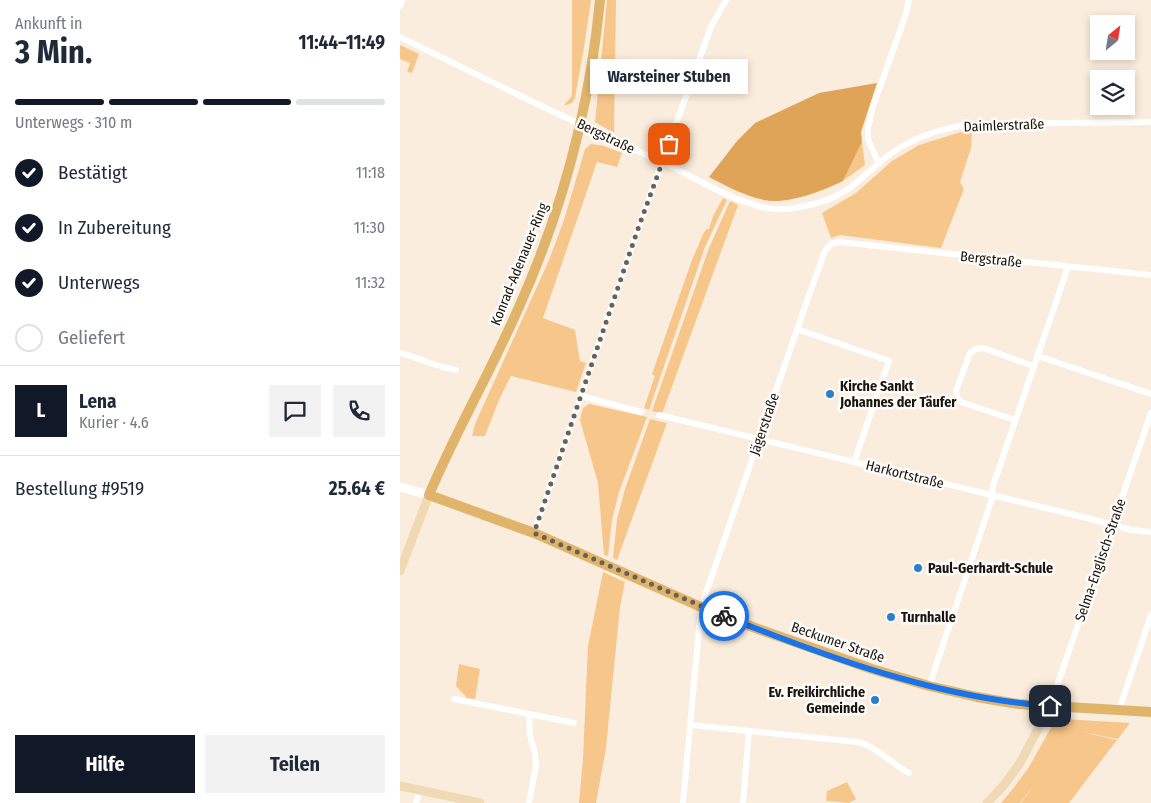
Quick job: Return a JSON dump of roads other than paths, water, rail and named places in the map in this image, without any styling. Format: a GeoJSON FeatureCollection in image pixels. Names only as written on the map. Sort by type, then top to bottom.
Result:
{"type":"FeatureCollection","features":[{"type":"Feature","properties":{"kind":"main road","name":"Konrad-Adenauer-Ring"},"geometry":{"type":"LineString","coordinates":[[428,495],[510,327],[542,253],[560,200],[579,124],[589,78],[600,0]]}},
{"type":"Feature","properties":{"kind":"main road","name":"Beckumer Straße"},"geometry":{"type":"LineString","coordinates":[[428,495],[534,533],[701,606],[806,646],[929,686],[1018,704],[1151,712]]}},
{"type":"Feature","properties":{"kind":"main road"},"geometry":{"type":"LineString","coordinates":[[400,571],[428,495]]}},
{"type":"Feature","properties":{"kind":"main road"},"geometry":{"type":"LineString","coordinates":[[987,803],[1004,785],[1020,763],[1050,706]]}},
{"type":"Feature","properties":{"kind":"main road"},"geometry":{"type":"LineString","coordinates":[[400,786],[480,803]]}},
{"type":"Feature","properties":{"kind":"street"},"geometry":{"type":"LineString","coordinates":[[400,6],[402,0]]}},
{"type":"Feature","properties":{"kind":"street"},"geometry":{"type":"LineString","coordinates":[[534,533],[639,226],[711,28],[726,0]]}},
{"type":"Feature","properties":{"kind":"street"},"geometry":{"type":"LineString","coordinates":[[879,164],[868,139],[868,128],[872,109],[905,17],[909,0]]}},
{"type":"Feature","properties":{"kind":"street","name":"Bergstraße"},"geometry":{"type":"LineString","coordinates":[[400,37],[732,196],[762,207],[784,209],[818,204]]}},
{"type":"Feature","properties":{"kind":"street","name":"Daimlerstraße"},"geometry":{"type":"LineString","coordinates":[[818,204],[850,188],[900,147],[925,135],[956,126],[973,124],[1151,122]]}},
{"type":"Feature","properties":{"kind":"street","name":"Bergstraße"},"geometry":{"type":"LineString","coordinates":[[831,244],[839,242],[1151,275]]}},
{"type":"Feature","properties":{"kind":"street","name":"Jägerstraße"},"geometry":{"type":"LineString","coordinates":[[683,803],[701,606],[825,251],[831,244]]}},
{"type":"Feature","properties":{"kind":"street"},"geometry":{"type":"LineString","coordinates":[[929,686],[992,495],[993,486],[1068,267]]}},
{"type":"Feature","properties":{"kind":"street"},"geometry":{"type":"LineString","coordinates":[[797,329],[889,361],[854,462]]}},
{"type":"Feature","properties":{"kind":"street"},"geometry":{"type":"LineString","coordinates":[[1015,420],[961,402],[957,397],[956,391],[970,353],[976,349],[983,348],[1034,366]]}},
{"type":"Feature","properties":{"kind":"street"},"geometry":{"type":"LineString","coordinates":[[400,354],[419,358],[432,365],[456,370]]}},
{"type":"Feature","properties":{"kind":"street"},"geometry":{"type":"LineString","coordinates":[[1038,356],[1151,394]]}},
{"type":"Feature","properties":{"kind":"street"},"geometry":{"type":"LineString","coordinates":[[581,396],[641,412]]}},
{"type":"Feature","properties":{"kind":"street","name":"Selma-Englisch-Straße"},"geometry":{"type":"LineString","coordinates":[[1050,706],[1151,413]]}},
{"type":"Feature","properties":{"kind":"street","name":"Harkortstraße"},"geometry":{"type":"LineString","coordinates":[[659,415],[1130,530],[1151,532]]}},
{"type":"Feature","properties":{"kind":"street","name":"Beckumer Straße"},"geometry":{"type":"LineString","coordinates":[[400,487],[428,495]]}},
{"type":"Feature","properties":{"kind":"street"},"geometry":{"type":"LineString","coordinates":[[1119,710],[1151,615]]}},
{"type":"Feature","properties":{"kind":"street"},"geometry":{"type":"LineString","coordinates":[[454,699],[574,723]]}},
{"type":"Feature","properties":{"kind":"street"},"geometry":{"type":"LineString","coordinates":[[529,715],[530,736],[536,766],[529,803]]}},
{"type":"Feature","properties":{"kind":"street"},"geometry":{"type":"LineString","coordinates":[[691,725],[858,742],[870,746],[896,767],[909,773]]}},
{"type":"Feature","properties":{"kind":"street"},"geometry":{"type":"LineString","coordinates":[[743,803],[749,731]]}},
{"type":"Feature","properties":{"kind":"street"},"geometry":{"type":"LineString","coordinates":[[416,803],[419,790]]}},
{"type":"Feature","properties":{"kind":"place","name":"Warsteiner Stuben"},"geometry":{"type":"Point","coordinates":[669,144]}},
{"type":"Feature","properties":{"kind":"place","name":"Kirche Sankt Johannes der Täufer"},"geometry":{"type":"Point","coordinates":[830,394]}},
{"type":"Feature","properties":{"kind":"place","name":"Paul-Gerhardt-Schule"},"geometry":{"type":"Point","coordinates":[918,568]}},
{"type":"Feature","properties":{"kind":"place","name":"Turnhalle"},"geometry":{"type":"Point","coordinates":[891,617]}},
{"type":"Feature","properties":{"kind":"place","name":"Ev. Freikirchliche Gemeinde"},"geometry":{"type":"Point","coordinates":[875,700]}}]}
